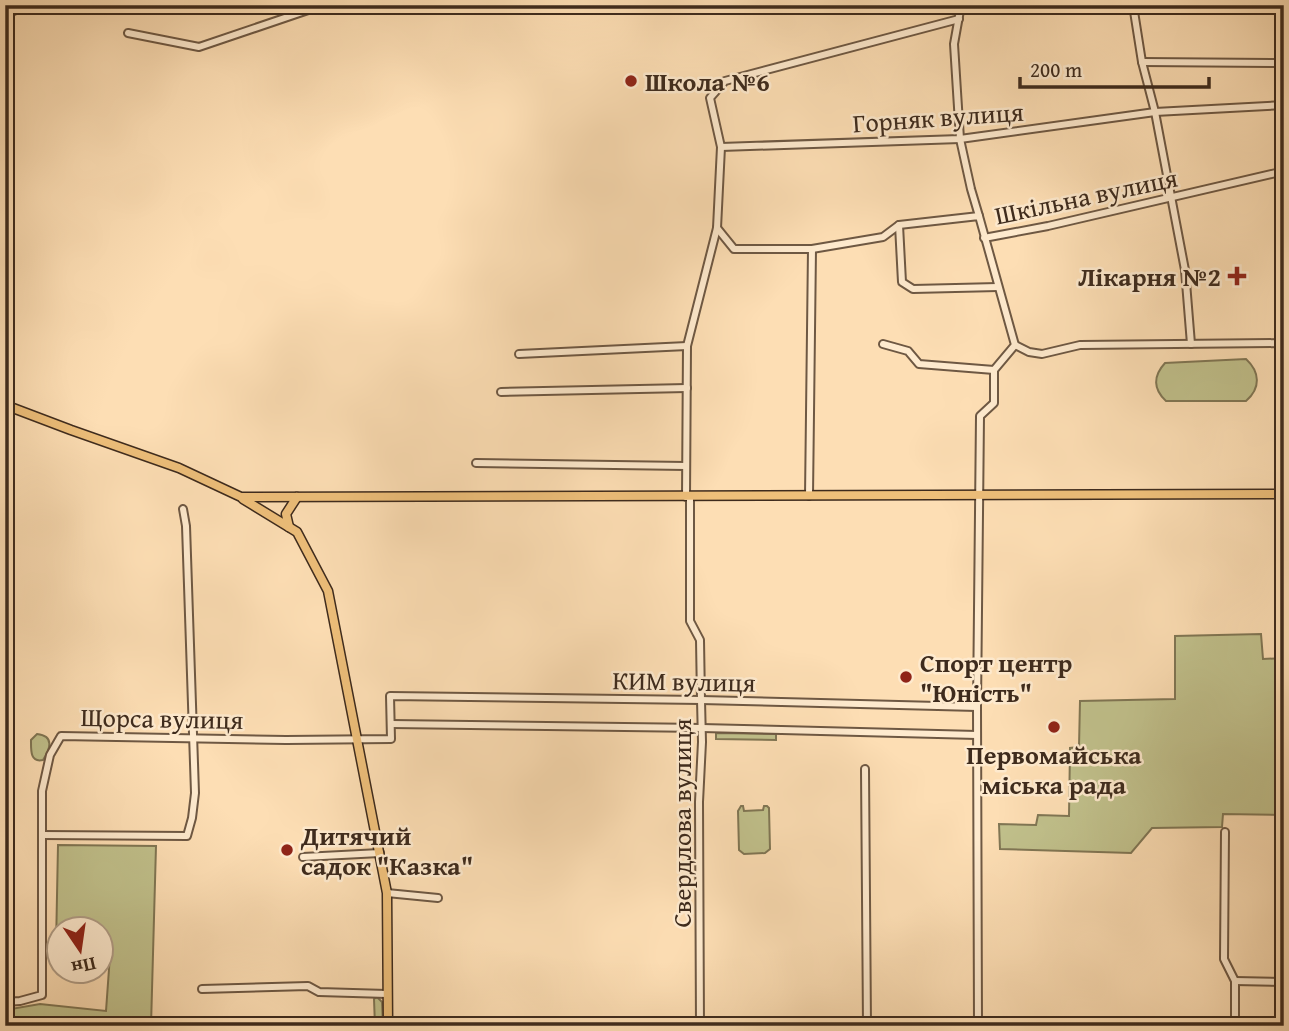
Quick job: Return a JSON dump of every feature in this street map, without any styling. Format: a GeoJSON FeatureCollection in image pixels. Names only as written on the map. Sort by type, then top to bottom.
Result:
{"type":"FeatureCollection","features":[{"type":"Feature","properties":{"kind":"main road"},"geometry":{"type":"LineString","coordinates":[[5,405],[179,468],[241,497],[297,532],[328,591],[380,853],[387,893],[388,1026]]}},
{"type":"Feature","properties":{"kind":"main road"},"geometry":{"type":"LineString","coordinates":[[241,497],[1284,494]]}},
{"type":"Feature","properties":{"kind":"main road"},"geometry":{"type":"LineString","coordinates":[[289,527],[286,514],[297,497]]}},
{"type":"Feature","properties":{"kind":"street"},"geometry":{"type":"LineString","coordinates":[[5,15],[27,5]]}},
{"type":"Feature","properties":{"kind":"street"},"geometry":{"type":"LineString","coordinates":[[117,5],[118,8],[125,5]]}},
{"type":"Feature","properties":{"kind":"street"},"geometry":{"type":"LineString","coordinates":[[128,33],[199,47],[323,5]]}},
{"type":"Feature","properties":{"kind":"street"},"geometry":{"type":"LineString","coordinates":[[961,5],[954,44],[960,139],[979,216]]}},
{"type":"Feature","properties":{"kind":"street"},"geometry":{"type":"LineString","coordinates":[[1133,5],[1142,62],[1155,112],[1185,270],[1191,344]]}},
{"type":"Feature","properties":{"kind":"street","name":"Свердлова вулиця"},"geometry":{"type":"LineString","coordinates":[[700,1026],[699,802],[702,728],[700,640],[690,621],[686,466],[687,346],[717,228],[721,147],[710,98],[725,81],[959,19]]}},
{"type":"Feature","properties":{"kind":"street"},"geometry":{"type":"LineString","coordinates":[[1142,62],[1284,63]]}},
{"type":"Feature","properties":{"kind":"street","name":"Горняк вулиця"},"geometry":{"type":"LineString","coordinates":[[721,147],[960,139],[1155,112],[1284,104]]}},
{"type":"Feature","properties":{"kind":"street","name":"Шкільна вулиця"},"geometry":{"type":"LineString","coordinates":[[717,228],[734,248],[812,249],[883,237],[899,225],[979,216],[984,238],[1284,173]]}},
{"type":"Feature","properties":{"kind":"street"},"geometry":{"type":"LineString","coordinates":[[899,225],[902,282],[913,289],[998,287]]}},
{"type":"Feature","properties":{"kind":"street"},"geometry":{"type":"LineString","coordinates":[[984,238],[1015,345],[1029,352],[1042,354],[1080,345],[1284,343]]}},
{"type":"Feature","properties":{"kind":"street"},"geometry":{"type":"LineString","coordinates":[[809,496],[812,249]]}},
{"type":"Feature","properties":{"kind":"street"},"geometry":{"type":"LineString","coordinates":[[883,344],[908,351],[919,364],[993,370]]}},
{"type":"Feature","properties":{"kind":"street"},"geometry":{"type":"LineString","coordinates":[[978,1026],[980,416],[994,403],[993,370],[1015,345]]}},
{"type":"Feature","properties":{"kind":"street"},"geometry":{"type":"LineString","coordinates":[[519,354],[687,346]]}},
{"type":"Feature","properties":{"kind":"street"},"geometry":{"type":"LineString","coordinates":[[501,392],[687,388]]}},
{"type":"Feature","properties":{"kind":"street"},"geometry":{"type":"LineString","coordinates":[[476,463],[686,466]]}},
{"type":"Feature","properties":{"kind":"street"},"geometry":{"type":"LineString","coordinates":[[42,835],[187,836],[195,793],[186,526],[183,509]]}},
{"type":"Feature","properties":{"kind":"street","name":"КИМ вулиця"},"geometry":{"type":"LineString","coordinates":[[977,707],[390,696],[391,724],[977,735]]}},
{"type":"Feature","properties":{"kind":"street","name":"Щорса вулиця"},"geometry":{"type":"LineString","coordinates":[[5,1002],[42,995],[42,791],[50,755],[61,736],[391,739],[391,724]]}},
{"type":"Feature","properties":{"kind":"street"},"geometry":{"type":"LineString","coordinates":[[865,769],[867,1026]]}},
{"type":"Feature","properties":{"kind":"street"},"geometry":{"type":"LineString","coordinates":[[1225,832],[1224,959],[1235,981],[1235,1026]]}},
{"type":"Feature","properties":{"kind":"street"},"geometry":{"type":"LineString","coordinates":[[303,856],[380,853]]}},
{"type":"Feature","properties":{"kind":"street"},"geometry":{"type":"LineString","coordinates":[[387,893],[438,898]]}},
{"type":"Feature","properties":{"kind":"street"},"geometry":{"type":"LineString","coordinates":[[1235,981],[1284,982]]}},
{"type":"Feature","properties":{"kind":"street"},"geometry":{"type":"LineString","coordinates":[[202,989],[308,986],[319,992],[387,994]]}},
{"type":"Feature","properties":{"kind":"green space"},"geometry":{"type":"Polygon","coordinates":[[[1246,359],[1254,369],[1257,380],[1254,391],[1246,401],[1166,401],[1157,387],[1158,373],[1165,363],[1246,359]]]}},
{"type":"Feature","properties":{"kind":"green space"},"geometry":{"type":"Polygon","coordinates":[[[1261,634],[1263,659],[1284,658],[1284,815],[1223,814],[1222,827],[1152,828],[1131,853],[1000,849],[999,824],[1036,825],[1038,815],[1069,816],[1070,748],[1079,747],[1080,701],[1175,699],[1175,636],[1261,634]]]}},
{"type":"Feature","properties":{"kind":"green space"},"geometry":{"type":"Polygon","coordinates":[[[716,733],[776,734],[776,740],[716,739],[716,733]]]}},
{"type":"Feature","properties":{"kind":"green space"},"geometry":{"type":"Polygon","coordinates":[[[37,734],[49,740],[43,760],[36,760],[32,755],[31,740],[37,734]]]}},
{"type":"Feature","properties":{"kind":"green space"},"geometry":{"type":"Polygon","coordinates":[[[741,806],[744,811],[763,810],[764,806],[769,808],[770,849],[765,853],[744,854],[739,850],[738,811],[741,806]]]}},
{"type":"Feature","properties":{"kind":"green space"},"geometry":{"type":"Polygon","coordinates":[[[58,845],[156,846],[151,1026],[5,1026],[5,1010],[40,1004],[106,1011],[108,986],[116,986],[116,916],[57,916],[58,845]]]}},
{"type":"Feature","properties":{"kind":"green space"},"geometry":{"type":"Polygon","coordinates":[[[377,997],[382,1002],[383,1026],[375,1026],[374,999],[377,997]]]}},
{"type":"Feature","properties":{"kind":"place","name":"Школа №6"},"geometry":{"type":"Point","coordinates":[631,81]}},
{"type":"Feature","properties":{"kind":"place","name":"Лікарня №2"},"geometry":{"type":"Point","coordinates":[1237,276]}},
{"type":"Feature","properties":{"kind":"place","name":"Спорт центр \"Юність\""},"geometry":{"type":"Point","coordinates":[906,677]}},
{"type":"Feature","properties":{"kind":"place","name":"Первомайська міська рада"},"geometry":{"type":"Point","coordinates":[1054,727]}},
{"type":"Feature","properties":{"kind":"place","name":"Дитячий садок \"Казка\""},"geometry":{"type":"Point","coordinates":[287,850]}}]}
